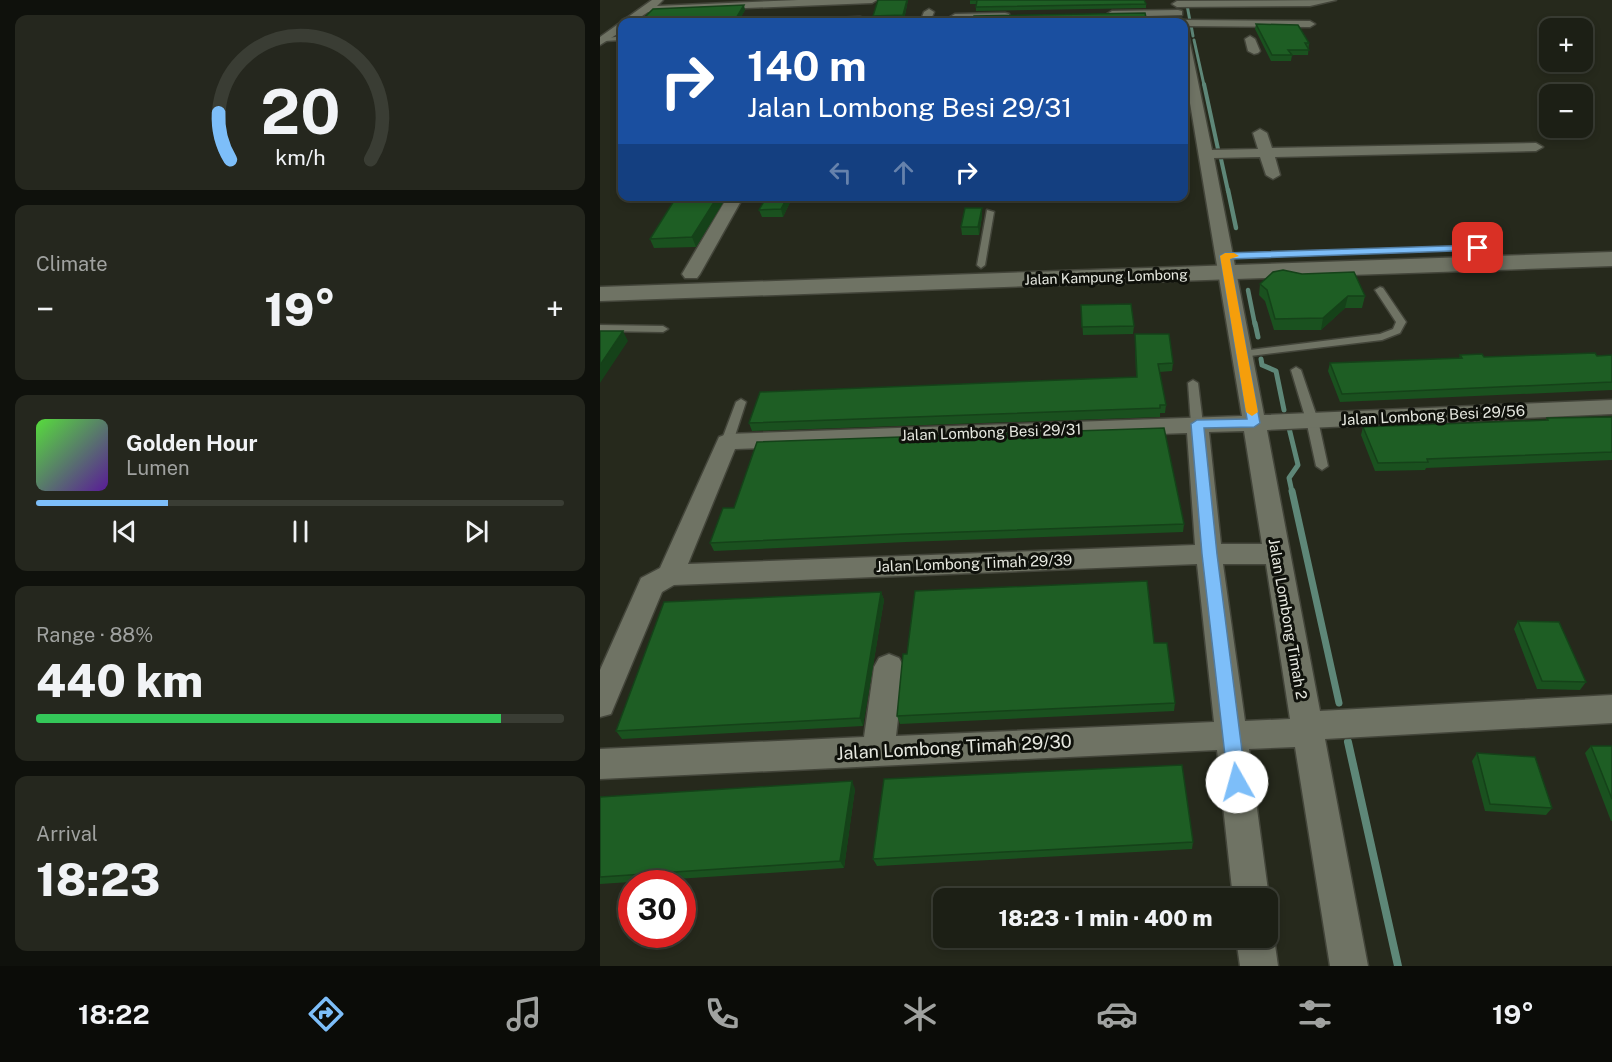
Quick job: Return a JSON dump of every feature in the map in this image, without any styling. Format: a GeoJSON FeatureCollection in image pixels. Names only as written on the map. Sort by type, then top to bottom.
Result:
{"type":"FeatureCollection","features":[{"type":"Feature","properties":{"kind":"street"},"geometry":{"type":"LineString","coordinates":[[633,18],[658,0]]}},
{"type":"Feature","properties":{"kind":"street"},"geometry":{"type":"LineString","coordinates":[[646,9],[872,0]]}},
{"type":"Feature","properties":{"kind":"street"},"geometry":{"type":"LineString","coordinates":[[1101,15],[1179,13],[1331,0]]}},
{"type":"Feature","properties":{"kind":"street"},"geometry":{"type":"LineString","coordinates":[[1179,13],[1310,24]]}},
{"type":"Feature","properties":{"kind":"street"},"geometry":{"type":"LineString","coordinates":[[994,18],[1018,16]]}},
{"type":"Feature","properties":{"kind":"street"},"geometry":{"type":"LineString","coordinates":[[955,17],[960,18]]}},
{"type":"Feature","properties":{"kind":"street"},"geometry":{"type":"LineString","coordinates":[[602,40],[618,32]]}},
{"type":"Feature","properties":{"kind":"street"},"geometry":{"type":"LineString","coordinates":[[1249,39],[1254,51]]}},
{"type":"Feature","properties":{"kind":"street","name":"Jalan Lombong Timah 2"},"geometry":{"type":"LineString","coordinates":[[1188,74],[1226,264],[1349,966]]}},
{"type":"Feature","properties":{"kind":"street"},"geometry":{"type":"LineString","coordinates":[[1260,133],[1273,175]]}},
{"type":"Feature","properties":{"kind":"street"},"geometry":{"type":"LineString","coordinates":[[1205,154],[1536,147]]}},
{"type":"Feature","properties":{"kind":"street"},"geometry":{"type":"LineString","coordinates":[[691,274],[733,201]]}},
{"type":"Feature","properties":{"kind":"street","name":"Jalan Kampung Lombong"},"geometry":{"type":"LineString","coordinates":[[600,294],[1612,244]]}},
{"type":"Feature","properties":{"kind":"street","name":"Jalan Kampung Lombong"},"geometry":{"type":"LineString","coordinates":[[600,276],[981,265],[1612,259]]}},
{"type":"Feature","properties":{"kind":"street","name":"Jalan Lombong Besi 29/56"},"geometry":{"type":"LineString","coordinates":[[1254,423],[1612,407]]}},
{"type":"Feature","properties":{"kind":"street","name":"Jalan Lombong Besi 29/31"},"geometry":{"type":"LineString","coordinates":[[727,442],[1254,423]]}},
{"type":"Feature","properties":{"kind":"street"},"geometry":{"type":"LineString","coordinates":[[1197,424],[1209,554],[1250,888]]}},
{"type":"Feature","properties":{"kind":"street"},"geometry":{"type":"LineString","coordinates":[[600,704],[651,585],[670,575],[727,442]]}},
{"type":"Feature","properties":{"kind":"street","name":"Jalan Lombong Timah 29/39"},"geometry":{"type":"LineString","coordinates":[[670,575],[1209,554],[1277,554]]}},
{"type":"Feature","properties":{"kind":"street"},"geometry":{"type":"LineString","coordinates":[[878,751],[889,667]]}},
{"type":"Feature","properties":{"kind":"street","name":"Jalan Lombong Timah 29/30"},"geometry":{"type":"LineString","coordinates":[[600,764],[1232,735],[1612,709]]}},
{"type":"Feature","properties":{"kind":"street"},"geometry":{"type":"LineString","coordinates":[[1256,948],[1259,966]]}},
{"type":"Feature","properties":{"kind":"lane"},"geometry":{"type":"LineString","coordinates":[[981,265],[990,212]]}},
{"type":"Feature","properties":{"kind":"lane"},"geometry":{"type":"LineString","coordinates":[[1242,354],[1382,337],[1396,331],[1401,322],[1380,290]]}},
{"type":"Feature","properties":{"kind":"lane"},"geometry":{"type":"LineString","coordinates":[[600,328],[663,329]]}},
{"type":"Feature","properties":{"kind":"lane"},"geometry":{"type":"LineString","coordinates":[[1296,370],[1312,420],[1322,466]]}},
{"type":"Feature","properties":{"kind":"lane"},"geometry":{"type":"LineString","coordinates":[[1193,383],[1197,424]]}},
{"type":"Feature","properties":{"kind":"lane"},"geometry":{"type":"LineString","coordinates":[[727,442],[741,402]]}},
{"type":"Feature","properties":{"kind":"building"},"geometry":{"type":"Polygon","coordinates":[[[878,0],[907,0],[903,15],[873,16],[878,0]]]}},
{"type":"Feature","properties":{"kind":"building"},"geometry":{"type":"Polygon","coordinates":[[[977,0],[1144,0],[1146,4],[976,7],[977,0]]]}},
{"type":"Feature","properties":{"kind":"building"},"geometry":{"type":"Polygon","coordinates":[[[744,5],[736,18],[644,18],[653,9],[744,5]]]}},
{"type":"Feature","properties":{"kind":"building"},"geometry":{"type":"Polygon","coordinates":[[[1145,13],[1146,18],[974,18],[974,16],[1145,13]]]}},
{"type":"Feature","properties":{"kind":"building"},"geometry":{"type":"Polygon","coordinates":[[[1256,24],[1298,25],[1309,43],[1305,43],[1309,50],[1288,50],[1292,55],[1272,55],[1256,24]]]}},
{"type":"Feature","properties":{"kind":"building"},"geometry":{"type":"Polygon","coordinates":[[[674,201],[715,201],[692,237],[650,239],[674,201]]]}},
{"type":"Feature","properties":{"kind":"building"},"geometry":{"type":"Polygon","coordinates":[[[764,201],[785,201],[781,209],[759,210],[764,201]]]}},
{"type":"Feature","properties":{"kind":"building"},"geometry":{"type":"Polygon","coordinates":[[[965,208],[982,208],[978,227],[961,227],[965,208]]]}},
{"type":"Feature","properties":{"kind":"building"},"geometry":{"type":"Polygon","coordinates":[[[1283,270],[1302,274],[1354,272],[1365,296],[1348,296],[1323,318],[1275,319],[1267,290],[1260,284],[1273,272],[1283,270]]]}},
{"type":"Feature","properties":{"kind":"building"},"geometry":{"type":"Polygon","coordinates":[[[1131,304],[1134,326],[1082,327],[1081,305],[1131,304]]]}},
{"type":"Feature","properties":{"kind":"building"},"geometry":{"type":"Polygon","coordinates":[[[600,331],[623,331],[600,365],[600,331]]]}},
{"type":"Feature","properties":{"kind":"building"},"geometry":{"type":"Polygon","coordinates":[[[1135,334],[1169,334],[1173,363],[1158,364],[1166,405],[1160,405],[1160,408],[749,423],[760,392],[1137,377],[1135,334]]]}},
{"type":"Feature","properties":{"kind":"building"},"geometry":{"type":"Polygon","coordinates":[[[1595,353],[1597,356],[1612,355],[1612,382],[1342,394],[1330,363],[1462,358],[1460,355],[1482,354],[1484,357],[1595,353]]]}},
{"type":"Feature","properties":{"kind":"building"},"geometry":{"type":"Polygon","coordinates":[[[1612,417],[1612,452],[1427,459],[1428,462],[1378,463],[1363,427],[1548,420],[1547,418],[1612,417]]]}},
{"type":"Feature","properties":{"kind":"building"},"geometry":{"type":"Polygon","coordinates":[[[1164,428],[1184,524],[710,543],[723,508],[734,508],[757,442],[1164,428]]]}},
{"type":"Feature","properties":{"kind":"building"},"geometry":{"type":"Polygon","coordinates":[[[1147,581],[1154,643],[1167,643],[1175,703],[897,716],[903,654],[907,654],[915,591],[1147,581]]]}},
{"type":"Feature","properties":{"kind":"building"},"geometry":{"type":"Polygon","coordinates":[[[881,592],[860,718],[616,731],[664,602],[881,592]]]}},
{"type":"Feature","properties":{"kind":"building"},"geometry":{"type":"Polygon","coordinates":[[[1518,621],[1559,622],[1586,682],[1542,681],[1518,621]]]}},
{"type":"Feature","properties":{"kind":"building"},"geometry":{"type":"Polygon","coordinates":[[[1591,746],[1612,746],[1612,799],[1591,746]]]}},
{"type":"Feature","properties":{"kind":"building"},"geometry":{"type":"Polygon","coordinates":[[[1477,753],[1535,757],[1552,808],[1490,804],[1477,753]]]}},
{"type":"Feature","properties":{"kind":"building"},"geometry":{"type":"Polygon","coordinates":[[[1182,765],[1193,842],[873,859],[884,779],[1182,765]]]}},
{"type":"Feature","properties":{"kind":"building"},"geometry":{"type":"Polygon","coordinates":[[[852,781],[840,861],[696,871],[618,870],[618,876],[600,877],[600,797],[852,781]]]}},
{"type":"Feature","properties":{"kind":"waterway"},"geometry":{"type":"LineString","coordinates":[[1187,5],[1190,21]]}},
{"type":"Feature","properties":{"kind":"waterway"},"geometry":{"type":"LineString","coordinates":[[1191,25],[1193,36]]}},
{"type":"Feature","properties":{"kind":"waterway"},"geometry":{"type":"LineString","coordinates":[[1194,40],[1204,85]]}},
{"type":"Feature","properties":{"kind":"waterway"},"geometry":{"type":"LineString","coordinates":[[1204,84],[1218,149]]}},
{"type":"Feature","properties":{"kind":"waterway"},"geometry":{"type":"LineString","coordinates":[[1221,159],[1228,191]]}},
{"type":"Feature","properties":{"kind":"waterway"},"geometry":{"type":"LineString","coordinates":[[1228,190],[1236,228]]}},
{"type":"Feature","properties":{"kind":"waterway"},"geometry":{"type":"LineString","coordinates":[[1248,290],[1255,325]]}},
{"type":"Feature","properties":{"kind":"waterway"},"geometry":{"type":"LineString","coordinates":[[1255,323],[1258,337]]}},
{"type":"Feature","properties":{"kind":"waterway"},"geometry":{"type":"LineString","coordinates":[[1261,359],[1262,365],[1276,371],[1284,410]]}},
{"type":"Feature","properties":{"kind":"waterway"},"geometry":{"type":"LineString","coordinates":[[1289,428],[1298,465],[1289,478],[1292,492]]}},
{"type":"Feature","properties":{"kind":"waterway"},"geometry":{"type":"LineString","coordinates":[[1292,491],[1339,703]]}},
{"type":"Feature","properties":{"kind":"waterway"},"geometry":{"type":"LineString","coordinates":[[1348,742],[1398,966]]}},
{"type":"Feature","properties":{"kind":"slow traffic"},"geometry":{"type":"LineString","coordinates":[[1234,256],[1225,256],[1252,412]]}},
{"type":"Feature","properties":{"kind":"route"},"geometry":{"type":"LineString","coordinates":[[1237,782],[1209,554],[1197,424],[1254,423],[1225,256],[1478,248]]}}]}
